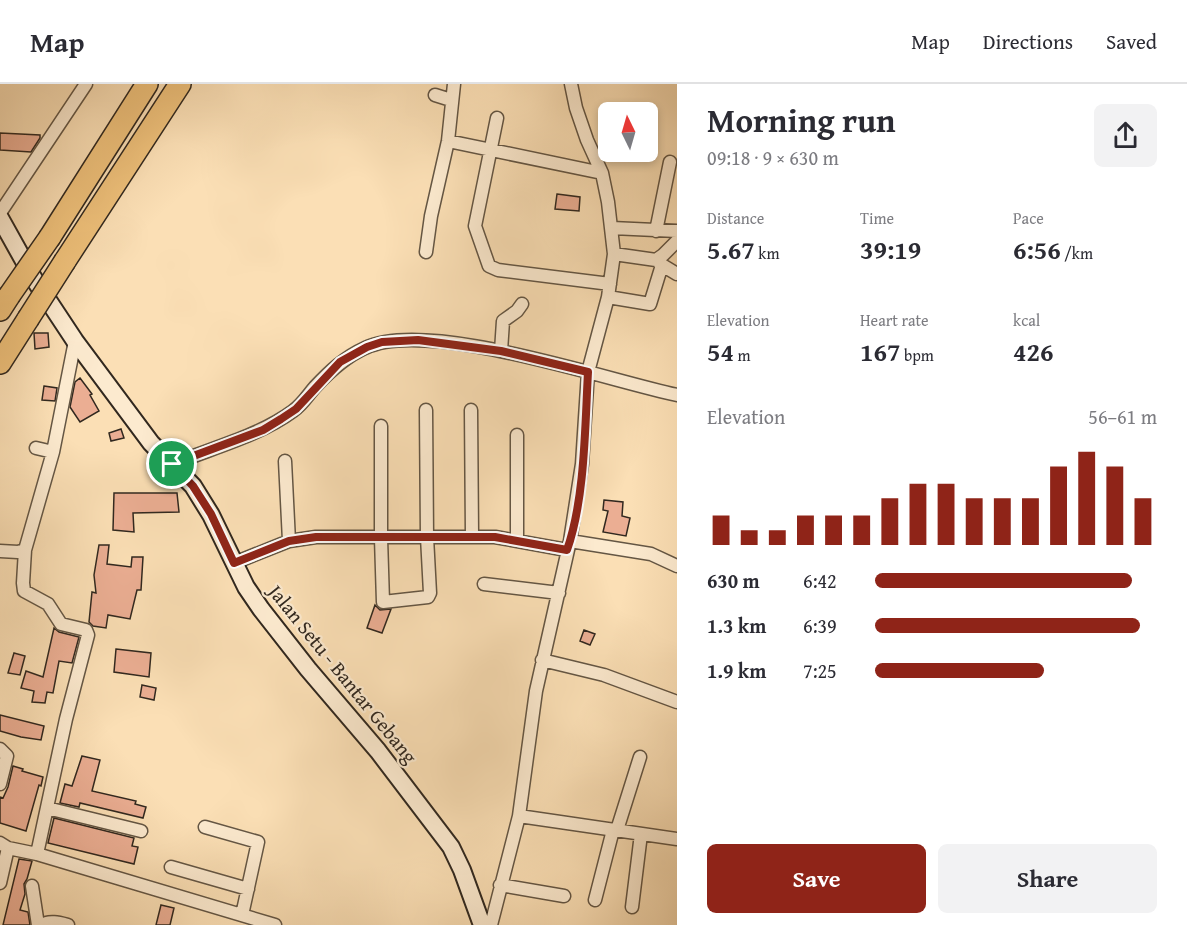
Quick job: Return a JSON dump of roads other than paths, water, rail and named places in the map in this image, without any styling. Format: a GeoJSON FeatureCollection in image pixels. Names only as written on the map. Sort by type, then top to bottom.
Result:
{"type":"FeatureCollection","features":[{"type":"Feature","properties":{"kind":"highway"},"geometry":{"type":"LineString","coordinates":[[4,304],[50,237],[147,84]]}},
{"type":"Feature","properties":{"kind":"highway"},"geometry":{"type":"LineString","coordinates":[[0,363],[180,84]]}},
{"type":"Feature","properties":{"kind":"main road","name":"Jalan Setu - Bantar Gebang"},"geometry":{"type":"LineString","coordinates":[[0,216],[34,279],[75,341],[151,443],[193,486],[211,514],[234,563],[261,609],[316,679],[378,751],[451,847],[482,925]]}},
{"type":"Feature","properties":{"kind":"street"},"geometry":{"type":"LineString","coordinates":[[0,216],[86,84]]}},
{"type":"Feature","properties":{"kind":"street"},"geometry":{"type":"LineString","coordinates":[[426,252],[431,216],[448,141],[454,84]]}},
{"type":"Feature","properties":{"kind":"street"},"geometry":{"type":"LineString","coordinates":[[491,925],[519,816],[536,691],[569,546],[582,464],[588,372],[608,297],[614,254],[612,228],[602,173],[584,129],[571,84]]}},
{"type":"Feature","properties":{"kind":"street"},"geometry":{"type":"LineString","coordinates":[[435,95],[451,100]]}},
{"type":"Feature","properties":{"kind":"street"},"geometry":{"type":"LineString","coordinates":[[497,118],[475,226],[489,266],[498,270],[610,284]]}},
{"type":"Feature","properties":{"kind":"street"},"geometry":{"type":"LineString","coordinates":[[448,141],[602,173]]}},
{"type":"Feature","properties":{"kind":"street"},"geometry":{"type":"LineString","coordinates":[[656,231],[670,162]]}},
{"type":"Feature","properties":{"kind":"street"},"geometry":{"type":"LineString","coordinates":[[612,228],[677,231]]}},
{"type":"Feature","properties":{"kind":"street"},"geometry":{"type":"LineString","coordinates":[[608,297],[649,305],[659,263],[663,255],[677,241]]}},
{"type":"Feature","properties":{"kind":"street"},"geometry":{"type":"LineString","coordinates":[[614,254],[659,263],[677,273]]}},
{"type":"Feature","properties":{"kind":"street"},"geometry":{"type":"LineString","coordinates":[[501,351],[503,321],[515,313],[522,304]]}},
{"type":"Feature","properties":{"kind":"street"},"geometry":{"type":"LineString","coordinates":[[172,464],[263,430],[296,409],[340,362],[367,347],[382,342],[418,340],[501,351],[677,395]]}},
{"type":"Feature","properties":{"kind":"street"},"geometry":{"type":"LineString","coordinates":[[37,854],[66,719],[88,635],[86,630],[61,624],[48,604],[24,591],[23,583],[25,550],[53,452],[75,341]]}},
{"type":"Feature","properties":{"kind":"street"},"geometry":{"type":"LineString","coordinates":[[381,426],[381,538],[384,602],[429,596],[426,410]]}},
{"type":"Feature","properties":{"kind":"street"},"geometry":{"type":"LineString","coordinates":[[471,410],[472,536]]}},
{"type":"Feature","properties":{"kind":"street"},"geometry":{"type":"LineString","coordinates":[[517,435],[517,540]]}},
{"type":"Feature","properties":{"kind":"street"},"geometry":{"type":"LineString","coordinates":[[36,448],[53,452]]}},
{"type":"Feature","properties":{"kind":"street"},"geometry":{"type":"LineString","coordinates":[[285,461],[289,541]]}},
{"type":"Feature","properties":{"kind":"street"},"geometry":{"type":"LineString","coordinates":[[234,563],[289,541],[316,537],[472,536],[651,554],[677,566]]}},
{"type":"Feature","properties":{"kind":"street"},"geometry":{"type":"LineString","coordinates":[[0,551],[25,550]]}},
{"type":"Feature","properties":{"kind":"street"},"geometry":{"type":"LineString","coordinates":[[484,584],[558,593]]}},
{"type":"Feature","properties":{"kind":"street"},"geometry":{"type":"LineString","coordinates":[[542,660],[604,675],[677,702]]}},
{"type":"Feature","properties":{"kind":"street"},"geometry":{"type":"LineString","coordinates":[[0,749],[7,756],[0,784]]}},
{"type":"Feature","properties":{"kind":"street"},"geometry":{"type":"LineString","coordinates":[[595,900],[615,830],[640,757]]}},
{"type":"Feature","properties":{"kind":"street"},"geometry":{"type":"LineString","coordinates":[[47,808],[141,831]]}},
{"type":"Feature","properties":{"kind":"street"},"geometry":{"type":"LineString","coordinates":[[519,816],[677,839]]}},
{"type":"Feature","properties":{"kind":"street"},"geometry":{"type":"LineString","coordinates":[[205,827],[258,842],[242,915]]}},
{"type":"Feature","properties":{"kind":"street"},"geometry":{"type":"LineString","coordinates":[[632,907],[641,834]]}},
{"type":"Feature","properties":{"kind":"street"},"geometry":{"type":"LineString","coordinates":[[0,883],[4,846],[275,925]]}},
{"type":"Feature","properties":{"kind":"street"},"geometry":{"type":"LineString","coordinates":[[171,867],[248,889]]}},
{"type":"Feature","properties":{"kind":"street"},"geometry":{"type":"LineString","coordinates":[[500,885],[564,896]]}},
{"type":"Feature","properties":{"kind":"street"},"geometry":{"type":"LineString","coordinates":[[32,886],[40,925],[58,922],[68,925]]}}]}
